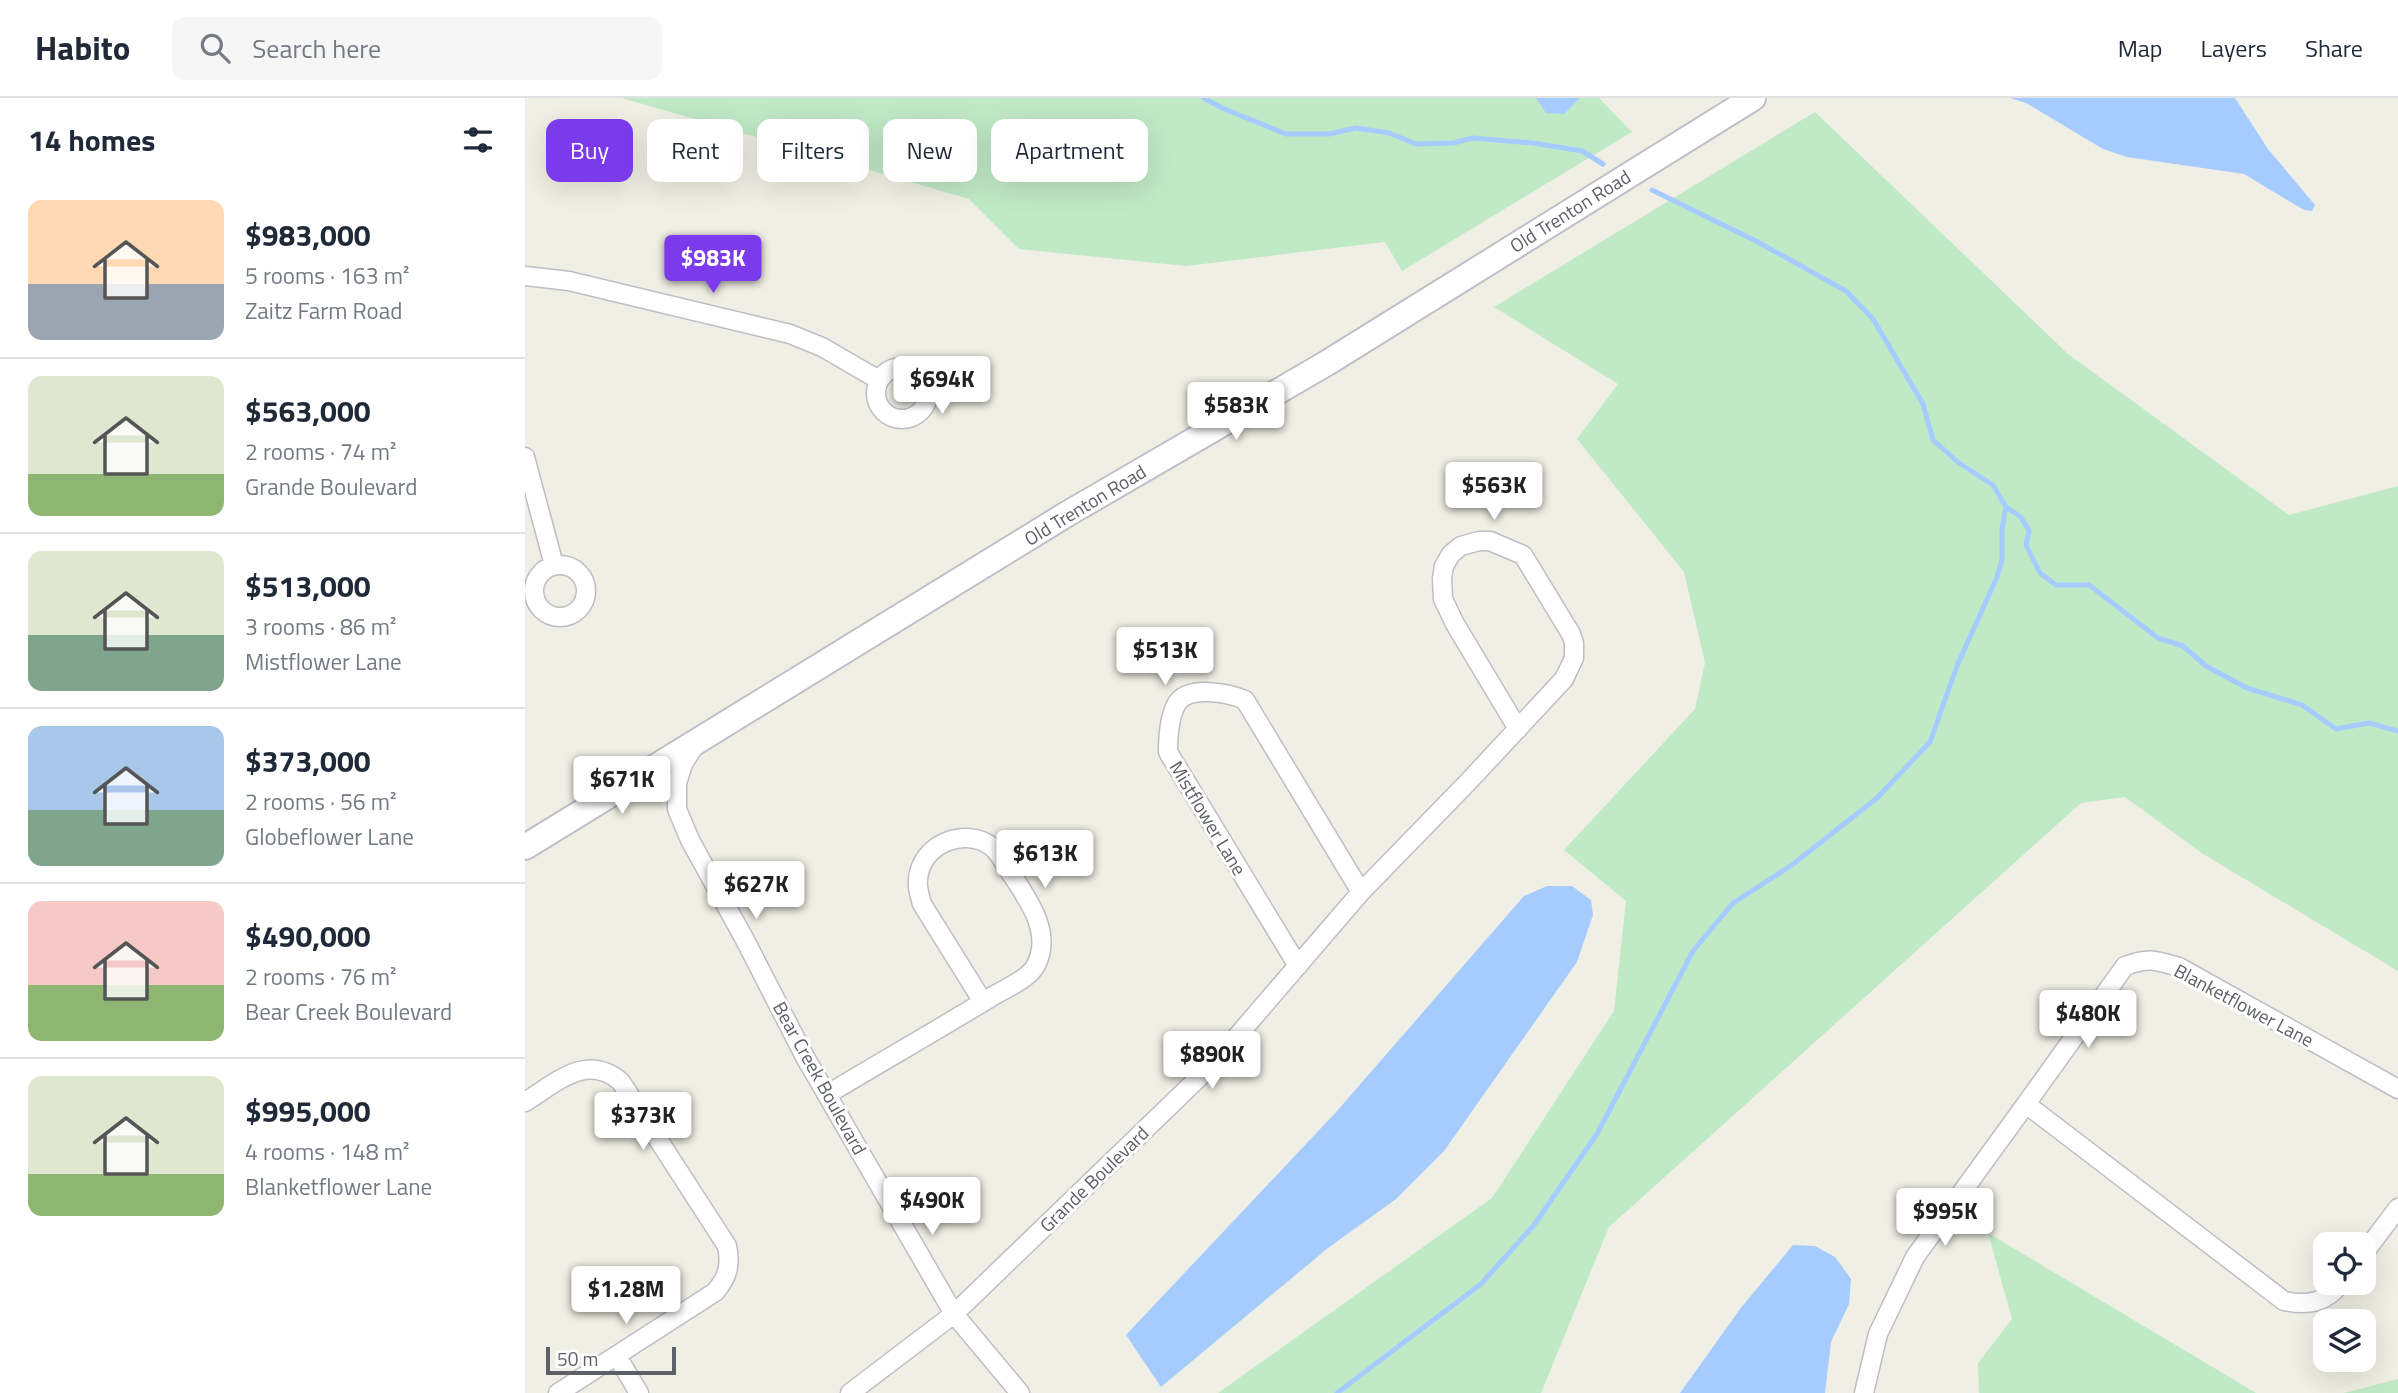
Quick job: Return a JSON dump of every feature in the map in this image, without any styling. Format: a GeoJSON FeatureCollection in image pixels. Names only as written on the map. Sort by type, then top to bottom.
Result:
{"type":"FeatureCollection","features":[{"type":"Feature","properties":{"kind":"main road","name":"Old Trenton Road"},"geometry":{"type":"LineString","coordinates":[[525,848],[1067,514],[1327,363],[1753,98]]}},
{"type":"Feature","properties":{"kind":"street"},"geometry":{"type":"LineString","coordinates":[[525,276],[569,281],[790,334],[822,347],[879,380]]}},
{"type":"Feature","properties":{"kind":"street"},"geometry":{"type":"LineString","coordinates":[[525,457],[554,565]]}},
{"type":"Feature","properties":{"kind":"street","name":"Grande Boulevard"},"geometry":{"type":"LineString","coordinates":[[850,1393],[954,1314],[1215,1062],[1361,892],[1518,729],[1564,679],[1574,658],[1574,643],[1523,555],[1490,541],[1479,541],[1461,546],[1451,554],[1441,578],[1443,599],[1518,729]]}},
{"type":"Feature","properties":{"kind":"street","name":"Mistflower Lane"},"geometry":{"type":"LineString","coordinates":[[1298,966],[1168,752],[1168,732],[1178,702],[1188,695],[1213,692],[1231,694],[1245,701],[1361,892]]}},
{"type":"Feature","properties":{"kind":"street","name":"Bear Creek Boulevard"},"geometry":{"type":"LineString","coordinates":[[695,745],[683,764],[677,783],[677,809],[690,841],[750,949],[804,1057],[954,1314],[1020,1393]]}},
{"type":"Feature","properties":{"kind":"street"},"geometry":{"type":"LineString","coordinates":[[828,1094],[983,1002],[1024,977],[1035,966],[1040,952],[1039,927],[1034,908],[993,847],[964,837],[948,841],[927,856],[919,871],[917,888],[922,904],[983,1002]]}},
{"type":"Feature","properties":{"kind":"street","name":"Blanketflower Lane"},"geometry":{"type":"LineString","coordinates":[[1864,1393],[1878,1334],[1915,1257],[2125,966],[2143,960],[2155,960],[2179,967],[2398,1089]]}},
{"type":"Feature","properties":{"kind":"street"},"geometry":{"type":"LineString","coordinates":[[525,1102],[577,1071],[600,1069],[612,1074],[621,1082],[727,1246],[730,1258],[729,1271],[715,1292],[558,1393]]}},
{"type":"Feature","properties":{"kind":"street"},"geometry":{"type":"LineString","coordinates":[[2026,1104],[2284,1301],[2302,1304],[2319,1301],[2330,1295]]}},
{"type":"Feature","properties":{"kind":"street"},"geometry":{"type":"LineString","coordinates":[[2376,1237],[2398,1209]]}},
{"type":"Feature","properties":{"kind":"street"},"geometry":{"type":"LineString","coordinates":[[617,1356],[639,1393]]}},
{"type":"Feature","properties":{"kind":"green space"},"geometry":{"type":"Polygon","coordinates":[[[622,98],[1599,98],[1632,132],[1402,271],[1385,242],[1186,266],[1019,249],[969,199],[911,182],[977,182],[977,119],[883,119],[883,174],[869,170],[869,119],[757,119],[757,137],[743,133],[743,119],[694,119],[622,98]]]}},
{"type":"Feature","properties":{"kind":"green space"},"geometry":{"type":"Polygon","coordinates":[[[1815,112],[2068,354],[2289,515],[2398,486],[2398,971],[2203,854],[2125,797],[2081,803],[1609,1227],[1541,1393],[1218,1393],[1492,1198],[1614,1011],[1626,901],[1564,850],[1695,709],[1705,663],[1684,572],[1577,439],[1618,384],[1494,307],[1815,112]]]}},
{"type":"Feature","properties":{"kind":"green space"},"geometry":{"type":"Polygon","coordinates":[[[1988,1233],[2256,1393],[1979,1393],[1978,1363],[2012,1319],[1988,1233]]]}},
{"type":"Feature","properties":{"kind":"green space"},"geometry":{"type":"Polygon","coordinates":[[[2398,1379],[2398,1393],[2344,1393],[2398,1379]]]}},
{"type":"Feature","properties":{"kind":"water"},"geometry":{"type":"Polygon","coordinates":[[[1536,98],[1580,98],[1564,114],[1546,113],[1536,98]]]}},
{"type":"Feature","properties":{"kind":"water"},"geometry":{"type":"Polygon","coordinates":[[[2010,98],[2235,98],[2268,149],[2315,205],[2312,211],[2304,210],[2244,174],[2127,157],[2103,149],[2026,103],[2010,98]]]}},
{"type":"Feature","properties":{"kind":"water"},"geometry":{"type":"Polygon","coordinates":[[[1547,886],[1572,886],[1591,900],[1593,915],[1577,962],[1444,1151],[1396,1199],[1328,1248],[1161,1387],[1126,1335],[1337,1111],[1524,896],[1547,886]]]}},
{"type":"Feature","properties":{"kind":"water"},"geometry":{"type":"Polygon","coordinates":[[[1793,1245],[1815,1246],[1835,1257],[1851,1279],[1849,1304],[1831,1342],[1825,1393],[1680,1393],[1740,1309],[1793,1245]]]}},
{"type":"Feature","properties":{"kind":"waterway"},"geometry":{"type":"LineString","coordinates":[[1204,98],[1286,134],[1329,134],[1356,128],[1389,133],[1416,144],[1453,143],[1473,138],[1533,143],[1582,151],[1603,164]]}},
{"type":"Feature","properties":{"kind":"waterway"},"geometry":{"type":"LineString","coordinates":[[1652,190],[1756,241],[1846,291],[1873,319],[1923,404],[1933,440],[1959,463],[1993,485],[2006,507],[2021,517],[2029,531],[2026,545],[2040,573],[2056,585],[2089,585],[2158,638],[2183,646],[2206,666],[2247,688],[2302,705],[2336,729],[2369,723],[2398,731]]}},
{"type":"Feature","properties":{"kind":"waterway"},"geometry":{"type":"LineString","coordinates":[[1337,1393],[1481,1284],[1534,1225],[1597,1134],[1693,951],[1733,903],[1792,865],[1877,798],[1930,742],[1957,666],[1997,577],[2002,560],[2002,529],[2006,507]]}}]}
